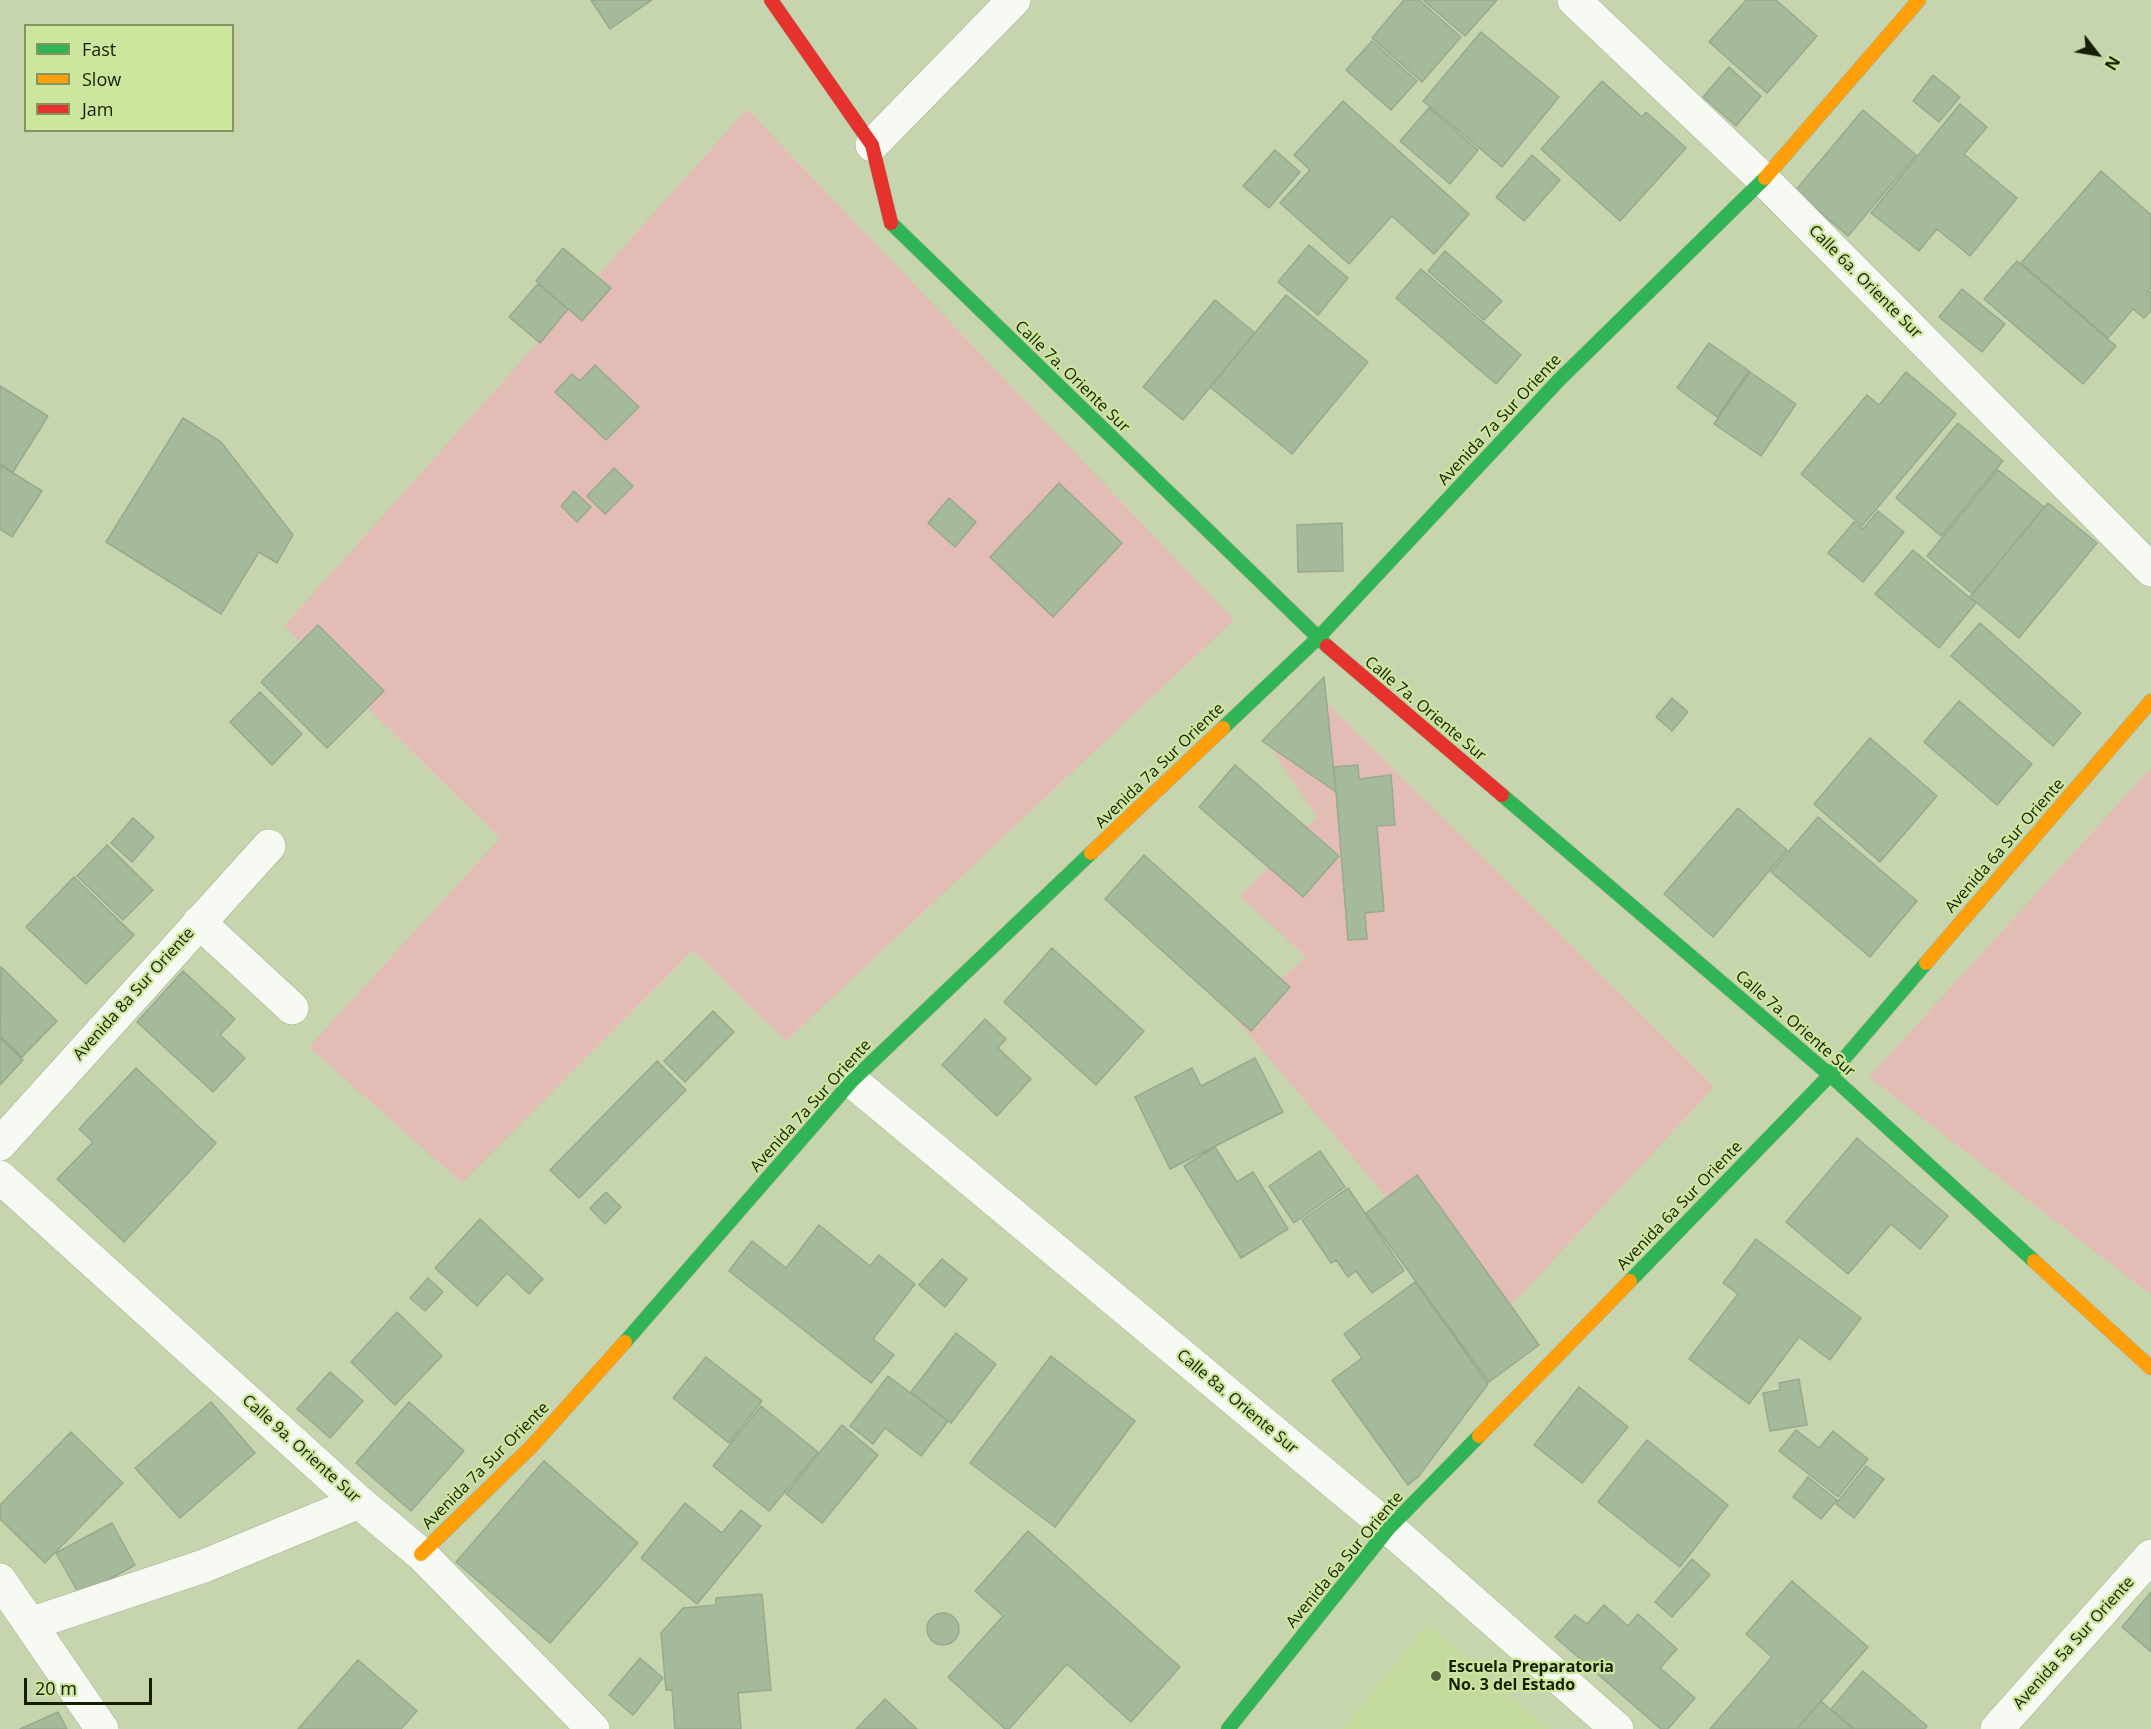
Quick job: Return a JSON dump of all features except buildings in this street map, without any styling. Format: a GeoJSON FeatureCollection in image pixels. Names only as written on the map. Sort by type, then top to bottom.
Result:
{"type":"FeatureCollection","features":[{"type":"Feature","properties":{"kind":"street","name":"Calle 7a. Oriente Sur"},"geometry":{"type":"LineString","coordinates":[[771,0],[872,145],[891,224],[1318,638],[1830,1075],[2151,1368]]}},
{"type":"Feature","properties":{"kind":"street"},"geometry":{"type":"LineString","coordinates":[[872,145],[1014,0]]}},
{"type":"Feature","properties":{"kind":"street","name":"Calle 6a. Oriente Sur"},"geometry":{"type":"LineString","coordinates":[[1574,0],[1764,180],[2151,570]]}},
{"type":"Feature","properties":{"kind":"street","name":"Avenida 7a Sur Oriente"},"geometry":{"type":"LineString","coordinates":[[421,1554],[539,1438],[646,1319],[852,1081],[1318,638],[1558,380],[1764,180],[1919,0]]}},
{"type":"Feature","properties":{"kind":"street","name":"Avenida 6a Sur Oriente"},"geometry":{"type":"LineString","coordinates":[[1228,1729],[1389,1528],[1830,1075],[2151,701]]}},
{"type":"Feature","properties":{"kind":"street","name":"Avenida 8a Sur Oriente"},"geometry":{"type":"LineString","coordinates":[[0,1144],[269,846]]}},
{"type":"Feature","properties":{"kind":"street"},"geometry":{"type":"LineString","coordinates":[[200,922],[292,1008]]}},
{"type":"Feature","properties":{"kind":"street","name":"Calle 8a. Oriente Sur"},"geometry":{"type":"LineString","coordinates":[[852,1081],[1389,1528],[1617,1729]]}},
{"type":"Feature","properties":{"kind":"street","name":"Calle 9a. Oriente Sur"},"geometry":{"type":"LineString","coordinates":[[0,1177],[359,1502],[421,1554],[593,1729]]}},
{"type":"Feature","properties":{"kind":"street"},"geometry":{"type":"LineString","coordinates":[[30,1624],[204,1566],[359,1502]]}},
{"type":"Feature","properties":{"kind":"street","name":"Avenida 5a Sur Oriente"},"geometry":{"type":"LineString","coordinates":[[1997,1729],[2151,1556]]}},
{"type":"Feature","properties":{"kind":"street"},"geometry":{"type":"LineString","coordinates":[[0,1580],[102,1729]]}},
{"type":"Feature","properties":{"kind":"shaded area"},"geometry":{"type":"Polygon","coordinates":[[[747,109],[1234,620],[786,1041],[693,950],[462,1183],[309,1047],[500,838],[284,626],[747,109]]]}},
{"type":"Feature","properties":{"kind":"shaded area"},"geometry":{"type":"Polygon","coordinates":[[[1316,692],[1714,1087],[1494,1324],[1234,1017],[1306,957],[1240,896],[1317,817],[1271,748],[1316,692]]]}},
{"type":"Feature","properties":{"kind":"shaded area"},"geometry":{"type":"Polygon","coordinates":[[[2151,768],[2151,1295],[1869,1077],[2151,768]]]}},
{"type":"Feature","properties":{"kind":"shaded area","name":"Escuela Preparatoria No. 3 del Estado"},"geometry":{"type":"Polygon","coordinates":[[[1428,1624],[1548,1729],[1342,1729],[1428,1624]]]}},
{"type":"Feature","properties":{"kind":"traffic: fast"},"geometry":{"type":"LineString","coordinates":[[1223,728],[1318,638],[1559,380],[1765,178]]}},
{"type":"Feature","properties":{"kind":"traffic: fast"},"geometry":{"type":"LineString","coordinates":[[891,223],[1327,646]]}},
{"type":"Feature","properties":{"kind":"traffic: fast"},"geometry":{"type":"LineString","coordinates":[[1502,795],[1830,1075],[2034,1261]]}},
{"type":"Feature","properties":{"kind":"traffic: fast"},"geometry":{"type":"LineString","coordinates":[[625,1342],[852,1081],[1091,853]]}},
{"type":"Feature","properties":{"kind":"traffic: fast"},"geometry":{"type":"LineString","coordinates":[[1630,1281],[1830,1075],[1926,963]]}},
{"type":"Feature","properties":{"kind":"traffic: fast"},"geometry":{"type":"LineString","coordinates":[[1228,1729],[1389,1528],[1479,1436]]}},
{"type":"Feature","properties":{"kind":"traffic: slow"},"geometry":{"type":"LineString","coordinates":[[1765,178],[1919,0]]}},
{"type":"Feature","properties":{"kind":"traffic: slow"},"geometry":{"type":"LineString","coordinates":[[1926,963],[2151,701]]}},
{"type":"Feature","properties":{"kind":"traffic: slow"},"geometry":{"type":"LineString","coordinates":[[1091,853],[1223,728]]}},
{"type":"Feature","properties":{"kind":"traffic: slow"},"geometry":{"type":"LineString","coordinates":[[2034,1261],[2151,1368]]}},
{"type":"Feature","properties":{"kind":"traffic: slow"},"geometry":{"type":"LineString","coordinates":[[1479,1436],[1630,1281]]}},
{"type":"Feature","properties":{"kind":"traffic: slow"},"geometry":{"type":"LineString","coordinates":[[421,1554],[532,1446],[625,1342]]}},
{"type":"Feature","properties":{"kind":"traffic: jam"},"geometry":{"type":"LineString","coordinates":[[771,0],[872,145],[891,223]]}},
{"type":"Feature","properties":{"kind":"traffic: jam"},"geometry":{"type":"LineString","coordinates":[[1327,646],[1502,795]]}},
{"type":"Feature","properties":{"kind":"place","name":"Escuela Preparatoria No. 3 del Estado"},"geometry":{"type":"Point","coordinates":[1436,1676]}}]}
